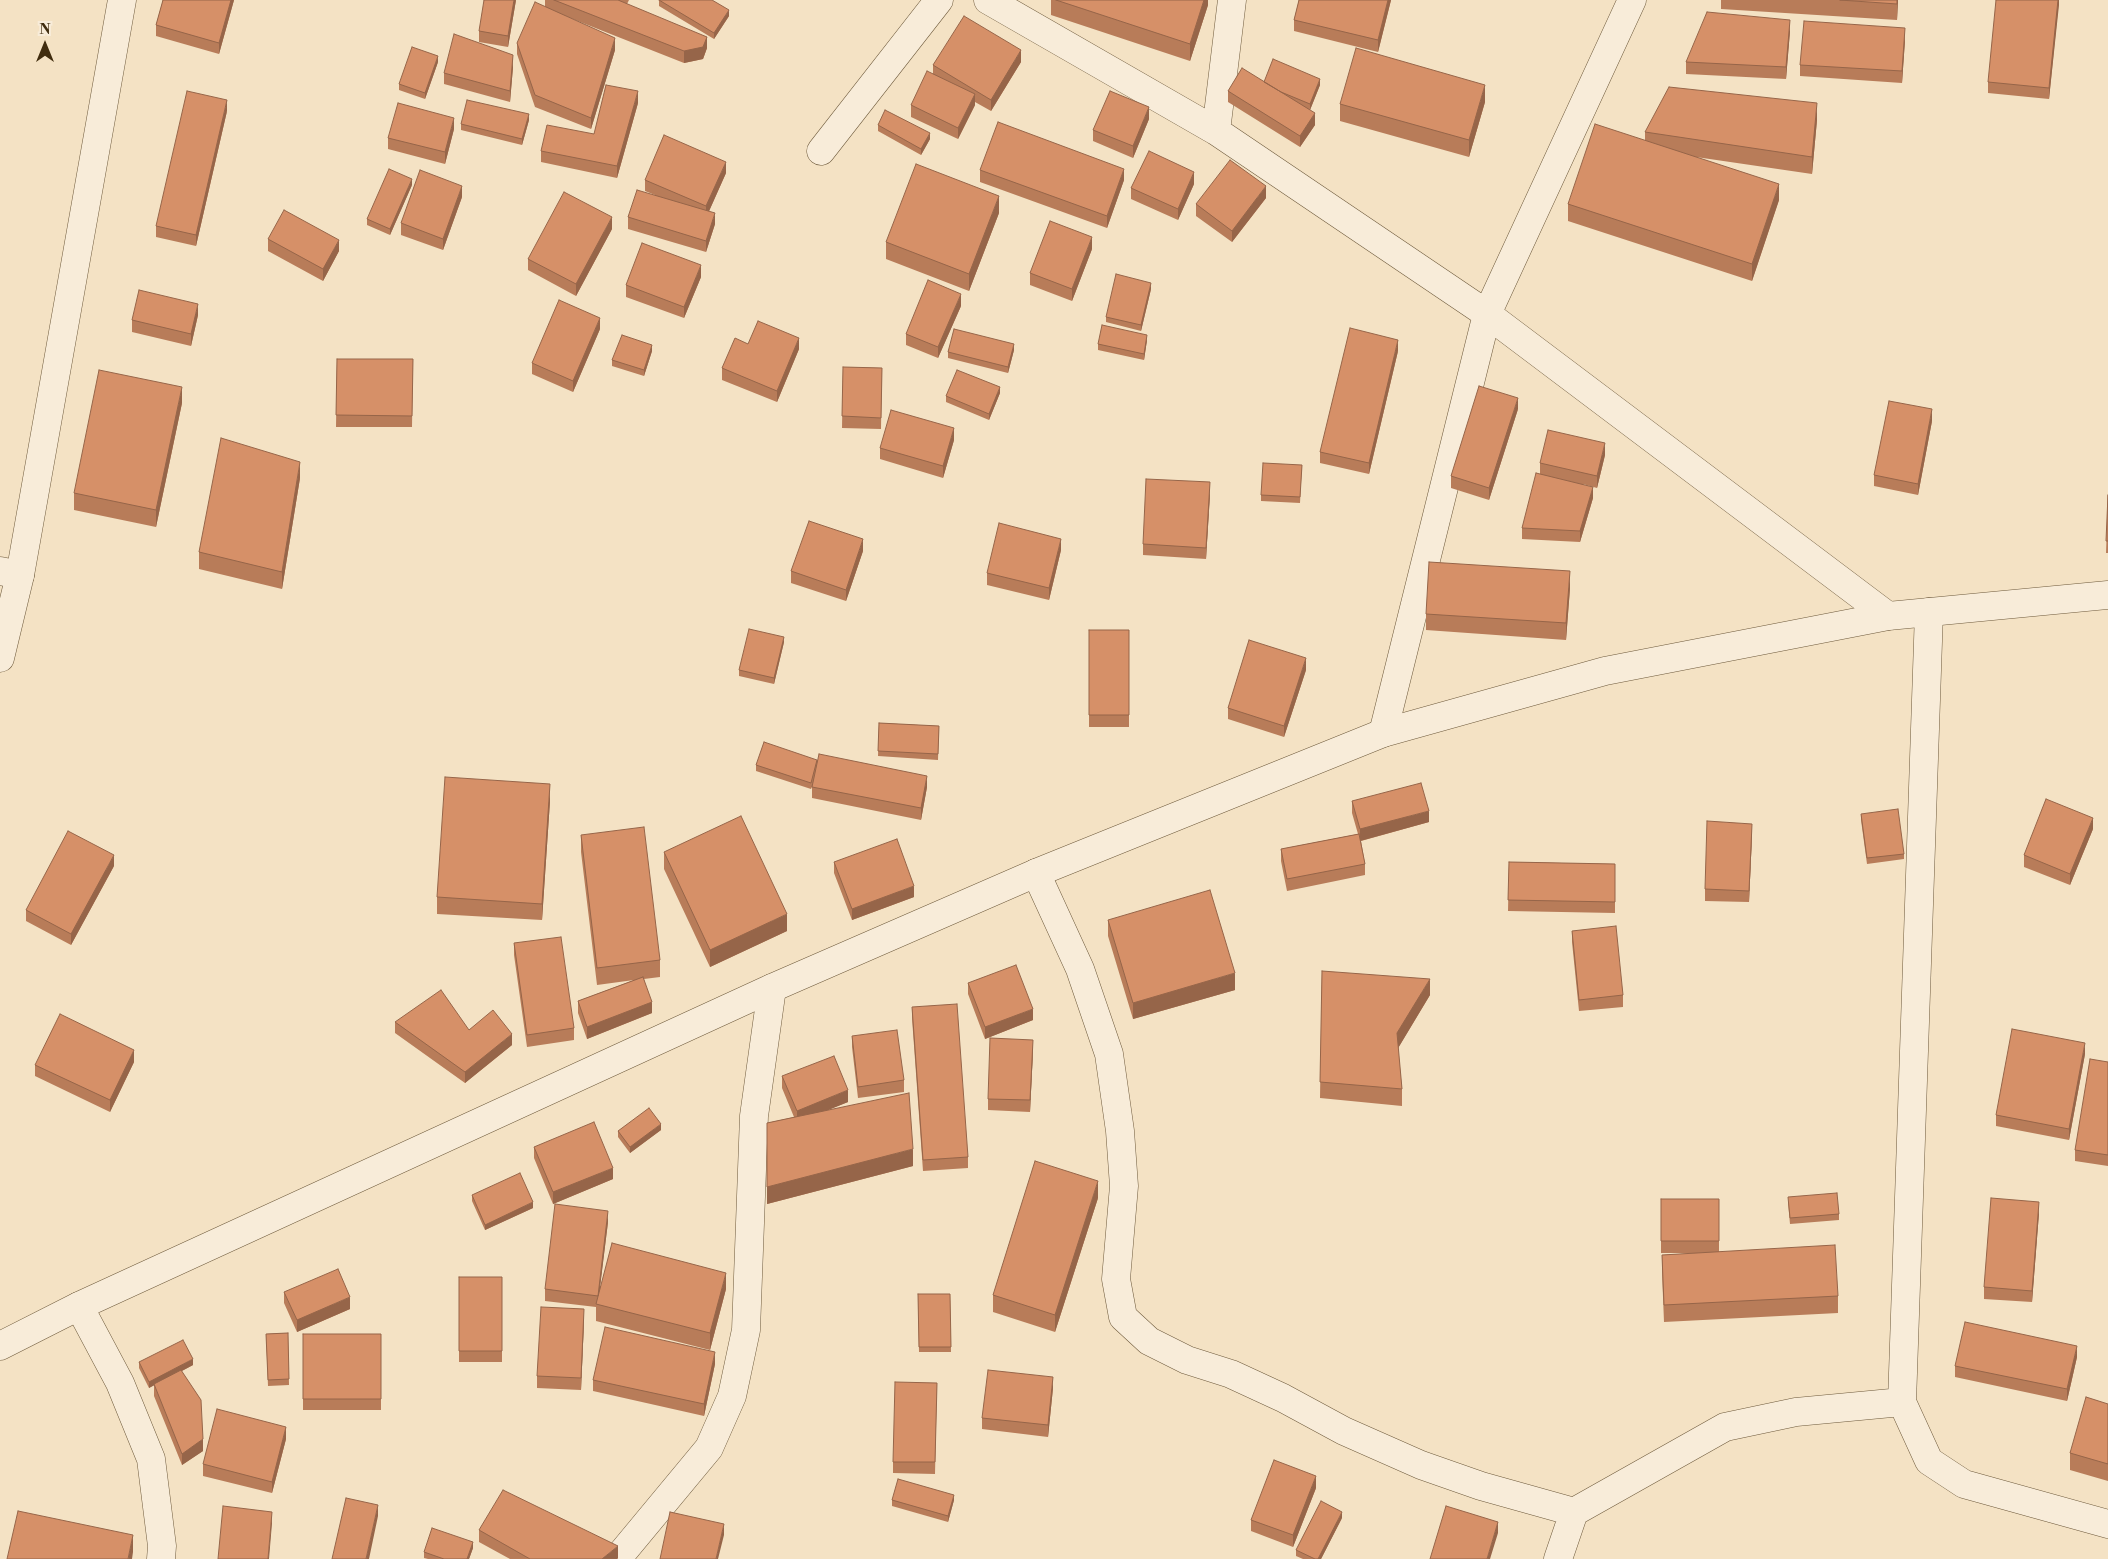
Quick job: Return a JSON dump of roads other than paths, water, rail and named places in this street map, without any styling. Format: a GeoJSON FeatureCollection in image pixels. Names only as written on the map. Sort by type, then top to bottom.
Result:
{"type":"FeatureCollection","features":[{"type":"Feature","properties":{"kind":"street"},"geometry":{"type":"LineString","coordinates":[[0,658],[10,573],[122,0]]}},
{"type":"Feature","properties":{"kind":"street"},"geometry":{"type":"LineString","coordinates":[[820,151],[939,0]]}},
{"type":"Feature","properties":{"kind":"street"},"geometry":{"type":"LineString","coordinates":[[988,0],[1216,131],[1487,314],[1888,616]]}},
{"type":"Feature","properties":{"kind":"street"},"geometry":{"type":"LineString","coordinates":[[1216,131],[1232,0]]}},
{"type":"Feature","properties":{"kind":"street"},"geometry":{"type":"LineString","coordinates":[[1383,733],[1487,314],[1632,0]]}},
{"type":"Feature","properties":{"kind":"street"},"geometry":{"type":"LineString","coordinates":[[0,1346],[79,1306],[772,988],[1036,873],[1383,733],[1605,671],[1888,616],[2108,595]]}},
{"type":"Feature","properties":{"kind":"street"},"geometry":{"type":"LineString","coordinates":[[1929,612],[1902,1402],[1929,1461],[1964,1484],[2108,1524]]}},
{"type":"Feature","properties":{"kind":"street"},"geometry":{"type":"LineString","coordinates":[[1036,873],[1080,969],[1109,1054],[1120,1132],[1124,1186],[1116,1280],[1123,1317],[1149,1340],[1187,1360],[1232,1374],[1283,1398],[1344,1432],[1421,1465],[1481,1486],[1574,1512]]}},
{"type":"Feature","properties":{"kind":"street"},"geometry":{"type":"LineString","coordinates":[[617,1559],[709,1448],[732,1396],[746,1330],[754,1116],[772,988]]}},
{"type":"Feature","properties":{"kind":"street"},"geometry":{"type":"LineString","coordinates":[[79,1306],[120,1383],[151,1459],[162,1559]]}},
{"type":"Feature","properties":{"kind":"street"},"geometry":{"type":"LineString","coordinates":[[1558,1559],[1574,1512],[1725,1428],[1796,1412],[1902,1402]]}}]}
